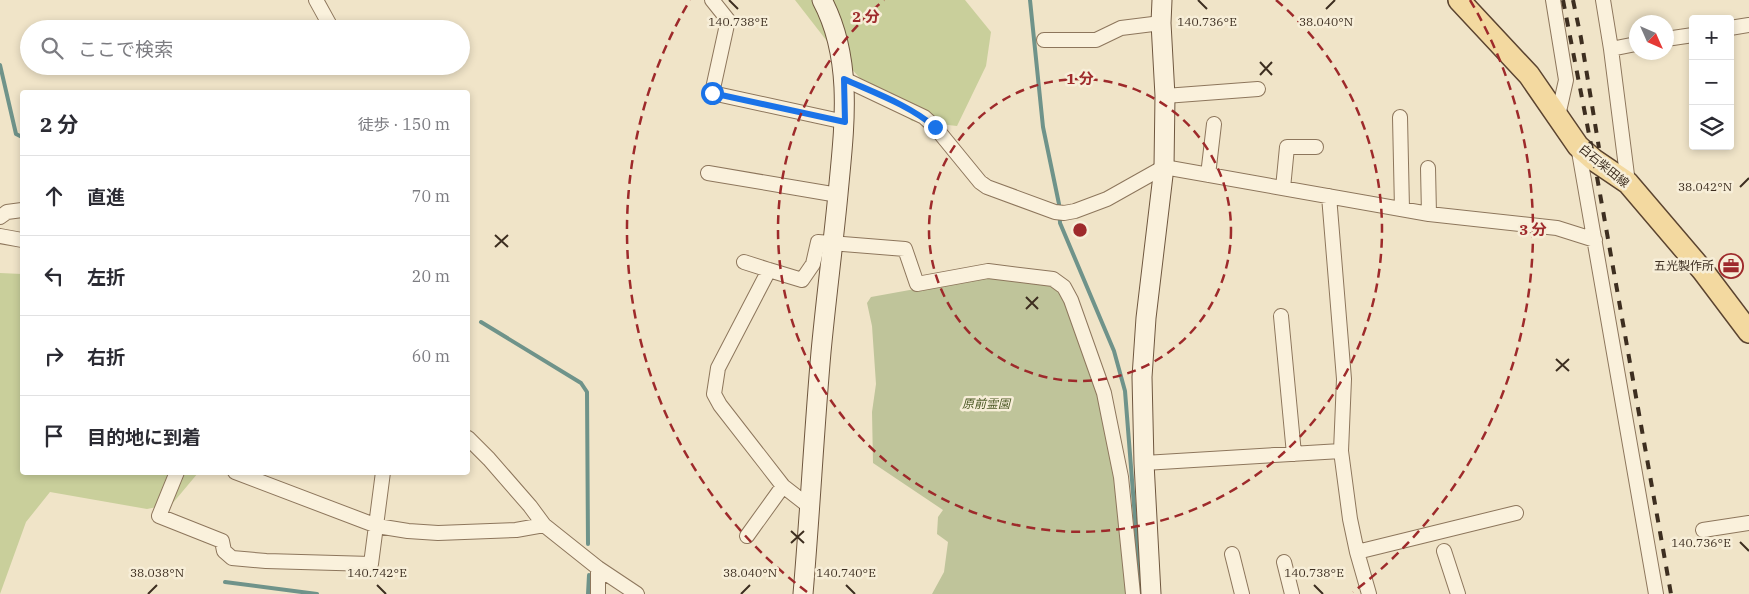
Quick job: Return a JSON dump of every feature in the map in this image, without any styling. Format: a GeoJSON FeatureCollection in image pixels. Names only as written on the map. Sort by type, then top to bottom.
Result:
{"type":"FeatureCollection","features":[{"type":"Feature","properties":{"kind":"main road","name":"白石柴田線"},"geometry":{"type":"LineString","coordinates":[[1459,0],[1529,75],[1578,146],[1594,160],[1628,183],[1703,271],[1749,332]]}},
{"type":"Feature","properties":{"kind":"street"},"geometry":{"type":"LineString","coordinates":[[316,0],[327,20]]}},
{"type":"Feature","properties":{"kind":"street"},"geometry":{"type":"LineString","coordinates":[[712,0],[728,20],[712,93],[845,122]]}},
{"type":"Feature","properties":{"kind":"street"},"geometry":{"type":"LineString","coordinates":[[803,594],[821,353],[845,122],[844,79],[840,51],[822,0]]}},
{"type":"Feature","properties":{"kind":"street"},"geometry":{"type":"LineString","coordinates":[[1151,594],[1144,463],[1142,377],[1164,167],[1165,96],[1161,23],[1162,0]]}},
{"type":"Feature","properties":{"kind":"street"},"geometry":{"type":"LineString","coordinates":[[1553,0],[1566,80],[1558,116]]}},
{"type":"Feature","properties":{"kind":"street"},"geometry":{"type":"LineString","coordinates":[[1603,0],[1628,183]]}},
{"type":"Feature","properties":{"kind":"street"},"geometry":{"type":"LineString","coordinates":[[1044,40],[1096,40],[1120,28],[1161,23]]}},
{"type":"Feature","properties":{"kind":"street"},"geometry":{"type":"LineString","coordinates":[[1734,27],[1749,25]]}},
{"type":"Feature","properties":{"kind":"street"},"geometry":{"type":"LineString","coordinates":[[1674,38],[1689,36]]}},
{"type":"Feature","properties":{"kind":"street"},"geometry":{"type":"LineString","coordinates":[[1611,49],[1629,45]]}},
{"type":"Feature","properties":{"kind":"street"},"geometry":{"type":"LineString","coordinates":[[844,79],[924,117],[935,127],[980,182],[987,187],[1060,212],[1075,211],[1107,199],[1164,167],[1429,214],[1557,228],[1595,240]]}},
{"type":"Feature","properties":{"kind":"street"},"geometry":{"type":"LineString","coordinates":[[1165,96],[1258,89]]}},
{"type":"Feature","properties":{"kind":"street"},"geometry":{"type":"LineString","coordinates":[[1400,116],[1402,209]]}},
{"type":"Feature","properties":{"kind":"street"},"geometry":{"type":"LineString","coordinates":[[1208,175],[1214,124]]}},
{"type":"Feature","properties":{"kind":"street"},"geometry":{"type":"LineString","coordinates":[[1284,188],[1286,147],[1316,146]]}},
{"type":"Feature","properties":{"kind":"street"},"geometry":{"type":"LineString","coordinates":[[1578,146],[1656,594]]}},
{"type":"Feature","properties":{"kind":"street"},"geometry":{"type":"LineString","coordinates":[[1428,168],[1429,214]]}},
{"type":"Feature","properties":{"kind":"street"},"geometry":{"type":"LineString","coordinates":[[708,173],[838,196]]}},
{"type":"Feature","properties":{"kind":"street"},"geometry":{"type":"LineString","coordinates":[[1329,196],[1344,380],[1341,451],[1350,519],[1370,594]]}},
{"type":"Feature","properties":{"kind":"street"},"geometry":{"type":"LineString","coordinates":[[0,217],[7,212],[20,210]]}},
{"type":"Feature","properties":{"kind":"street"},"geometry":{"type":"LineString","coordinates":[[0,236],[20,240]]}},
{"type":"Feature","properties":{"kind":"street"},"geometry":{"type":"LineString","coordinates":[[744,262],[802,280],[813,264],[818,242],[833,242],[905,249],[917,284],[988,272],[1054,279],[1064,287],[1071,300],[1096,368],[1110,418],[1121,477],[1133,594]]}},
{"type":"Feature","properties":{"kind":"street"},"geometry":{"type":"LineString","coordinates":[[769,270],[718,368],[714,394],[720,405],[783,486],[810,507]]}},
{"type":"Feature","properties":{"kind":"street"},"geometry":{"type":"LineString","coordinates":[[1281,316],[1294,454]]}},
{"type":"Feature","properties":{"kind":"street"},"geometry":{"type":"LineString","coordinates":[[470,440],[530,506],[544,525],[598,568],[637,594]]}},
{"type":"Feature","properties":{"kind":"street"},"geometry":{"type":"LineString","coordinates":[[1144,463],[1341,451]]}},
{"type":"Feature","properties":{"kind":"street"},"geometry":{"type":"LineString","coordinates":[[176,475],[159,516],[222,541],[224,551],[232,558],[266,561],[372,564],[383,475]]}},
{"type":"Feature","properties":{"kind":"street"},"geometry":{"type":"LineString","coordinates":[[243,475],[377,526],[408,532],[438,533],[516,530],[544,525]]}},
{"type":"Feature","properties":{"kind":"street"},"geometry":{"type":"LineString","coordinates":[[747,536],[783,486]]}},
{"type":"Feature","properties":{"kind":"street"},"geometry":{"type":"LineString","coordinates":[[1358,552],[1516,513]]}},
{"type":"Feature","properties":{"kind":"street"},"geometry":{"type":"LineString","coordinates":[[1703,530],[1749,523]]}},
{"type":"Feature","properties":{"kind":"street"},"geometry":{"type":"LineString","coordinates":[[1444,551],[1458,594]]}},
{"type":"Feature","properties":{"kind":"street"},"geometry":{"type":"LineString","coordinates":[[1232,554],[1242,594]]}},
{"type":"Feature","properties":{"kind":"street"},"geometry":{"type":"LineString","coordinates":[[1284,562],[1292,594]]}},
{"type":"Feature","properties":{"kind":"street"},"geometry":{"type":"LineString","coordinates":[[598,568],[598,594]]}},
{"type":"Feature","properties":{"kind":"green space"},"geometry":{"type":"Polygon","coordinates":[[[795,0],[965,0],[991,32],[986,66],[957,126],[912,121],[868,87],[830,45],[795,0]]]}},
{"type":"Feature","properties":{"kind":"green space"},"geometry":{"type":"Polygon","coordinates":[[[0,273],[20,274],[20,475],[196,475],[172,504],[147,509],[50,492],[26,522],[0,594],[0,273]]]}},
{"type":"Feature","properties":{"kind":"green space","name":"原前霊園"},"geometry":{"type":"Polygon","coordinates":[[[987,276],[1051,283],[1062,289],[1109,427],[1127,594],[932,594],[944,572],[948,542],[937,534],[938,517],[943,510],[873,463],[872,412],[876,384],[872,326],[867,303],[871,297],[987,276]]]}},
{"type":"Feature","properties":{"kind":"waterway"},"geometry":{"type":"LineString","coordinates":[[1030,0],[1043,127],[1059,204],[1060,223],[1114,351],[1125,391],[1141,594]]}},
{"type":"Feature","properties":{"kind":"waterway"},"geometry":{"type":"LineString","coordinates":[[0,65],[16,134],[20,136]]}},
{"type":"Feature","properties":{"kind":"waterway"},"geometry":{"type":"LineString","coordinates":[[481,322],[581,383],[587,392],[588,544]]}},
{"type":"Feature","properties":{"kind":"waterway"},"geometry":{"type":"LineString","coordinates":[[588,594],[589,575]]}},
{"type":"Feature","properties":{"kind":"waterway"},"geometry":{"type":"LineString","coordinates":[[225,582],[317,594]]}},
{"type":"Feature","properties":{"kind":"railway"},"geometry":{"type":"LineString","coordinates":[[1563,0],[1594,160],[1671,594]]}},
{"type":"Feature","properties":{"kind":"railway"},"geometry":{"type":"LineString","coordinates":[[1573,0],[1599,148]]}},
{"type":"Feature","properties":{"kind":"place","name":"五光製作所"},"geometry":{"type":"Point","coordinates":[1731,266]}},
{"type":"Feature","properties":{"kind":"route"},"geometry":{"type":"LineString","coordinates":[[712,93],[845,122],[844,79],[907,108],[924,117],[935,127]]}}]}
